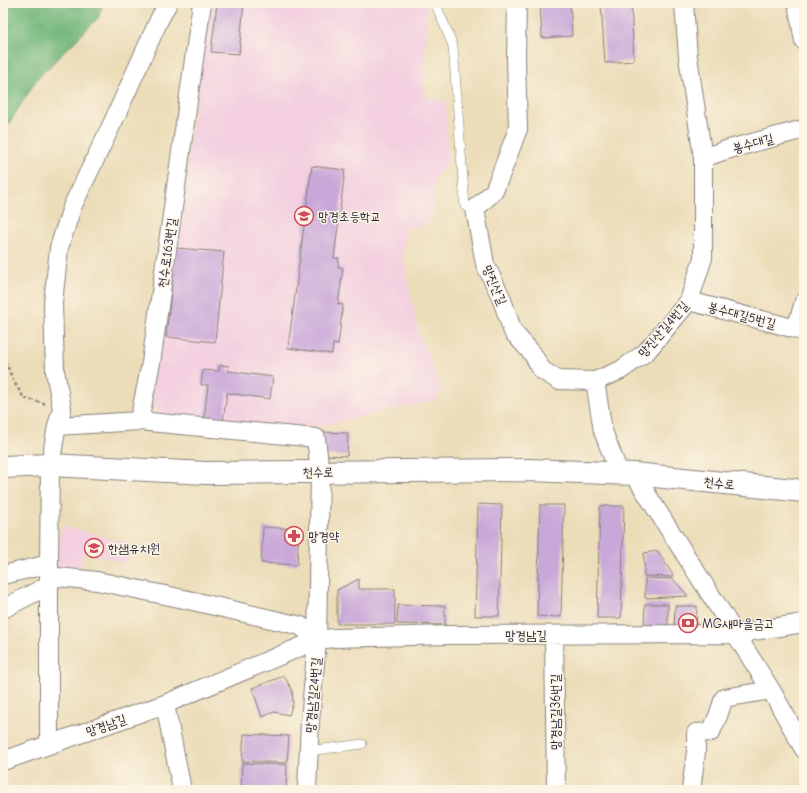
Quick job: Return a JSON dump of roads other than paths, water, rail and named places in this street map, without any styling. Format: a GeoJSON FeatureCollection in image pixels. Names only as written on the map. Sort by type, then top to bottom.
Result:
{"type":"FeatureCollection","features":[{"type":"Feature","properties":{"kind":"street"},"geometry":{"type":"LineString","coordinates":[[49,745],[50,465],[57,426],[62,409],[55,371],[53,303],[59,248],[72,207],[168,3]]}},
{"type":"Feature","properties":{"kind":"street","name":"천수로163번길"},"geometry":{"type":"LineString","coordinates":[[139,421],[152,363],[202,3]]}},
{"type":"Feature","properties":{"kind":"street"},"geometry":{"type":"LineString","coordinates":[[475,209],[494,190],[518,129],[516,60],[517,3]]}},
{"type":"Feature","properties":{"kind":"street","name":"망진산길4번길"},"geometry":{"type":"LineString","coordinates":[[594,381],[621,370],[646,352],[689,300],[703,258],[703,158],[688,57],[684,3]]}},
{"type":"Feature","properties":{"kind":"street"},"geometry":{"type":"LineString","coordinates":[[797,3],[804,41]]}},
{"type":"Feature","properties":{"kind":"street","name":"봉수대길"},"geometry":{"type":"LineString","coordinates":[[703,158],[726,150],[804,129]]}},
{"type":"Feature","properties":{"kind":"street","name":"망진산길"},"geometry":{"type":"LineString","coordinates":[[475,209],[484,264],[501,297],[513,332],[532,353],[542,370],[558,380],[594,381]]}},
{"type":"Feature","properties":{"kind":"street","name":"봉수대길5번길"},"geometry":{"type":"LineString","coordinates":[[689,300],[800,330],[804,302]]}},
{"type":"Feature","properties":{"kind":"street"},"geometry":{"type":"LineString","coordinates":[[594,381],[602,431],[626,474],[696,572],[771,690],[804,749]]}},
{"type":"Feature","properties":{"kind":"street"},"geometry":{"type":"LineString","coordinates":[[57,426],[139,421],[316,438],[320,472],[317,640]]}},
{"type":"Feature","properties":{"kind":"street","name":"천수로"},"geometry":{"type":"LineString","coordinates":[[3,467],[50,465],[206,473],[528,470],[626,474],[804,491]]}},
{"type":"Feature","properties":{"kind":"street"},"geometry":{"type":"LineString","coordinates":[[3,575],[49,575],[104,583],[184,599],[301,626],[317,640]]}},
{"type":"Feature","properties":{"kind":"street"},"geometry":{"type":"LineString","coordinates":[[3,609],[49,575]]}},
{"type":"Feature","properties":{"kind":"street","name":"망경남길"},"geometry":{"type":"LineString","coordinates":[[3,761],[165,704],[317,640],[334,638],[451,635],[735,634],[804,623]]}},
{"type":"Feature","properties":{"kind":"street","name":"망경남길36번길"},"geometry":{"type":"LineString","coordinates":[[554,634],[556,790]]}},
{"type":"Feature","properties":{"kind":"street","name":"망경남길24번길"},"geometry":{"type":"LineString","coordinates":[[307,790],[310,722],[317,640]]}},
{"type":"Feature","properties":{"kind":"street"},"geometry":{"type":"LineString","coordinates":[[691,790],[696,752],[696,733],[711,732],[724,698],[771,690]]}},
{"type":"Feature","properties":{"kind":"street"},"geometry":{"type":"LineString","coordinates":[[165,704],[182,790]]}},
{"type":"Feature","properties":{"kind":"lane"},"geometry":{"type":"LineString","coordinates":[[437,3],[437,7],[452,46],[465,206],[475,209]]}},
{"type":"Feature","properties":{"kind":"lane","name":"망경남길24번길"},"geometry":{"type":"LineString","coordinates":[[309,751],[362,744]]}},
{"type":"Feature","properties":{"kind":"place","name":"망경초등학교"},"geometry":{"type":"Point","coordinates":[304,216]}},
{"type":"Feature","properties":{"kind":"place","name":"망경약"},"geometry":{"type":"Point","coordinates":[294,536]}},
{"type":"Feature","properties":{"kind":"place","name":"한샘유치원"},"geometry":{"type":"Point","coordinates":[94,548]}},
{"type":"Feature","properties":{"kind":"place","name":"MG새마을금고"},"geometry":{"type":"Point","coordinates":[688,623]}}]}
